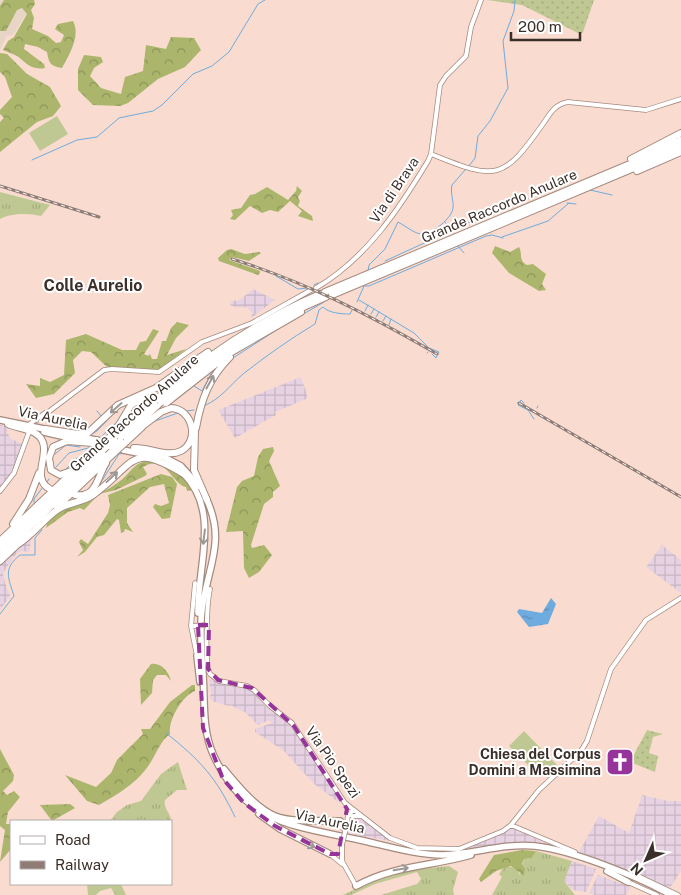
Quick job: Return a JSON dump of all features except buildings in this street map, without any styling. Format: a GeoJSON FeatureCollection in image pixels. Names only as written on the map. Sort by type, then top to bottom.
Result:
{"type":"FeatureCollection","features":[{"type":"Feature","properties":{"kind":"highway","name":"Grande Raccordo Anulare"},"geometry":{"type":"LineString","coordinates":[[118,442],[159,400],[205,359],[244,332],[325,295],[600,177],[680,136]]}},
{"type":"Feature","properties":{"kind":"highway","name":"Grande Raccordo Anulare"},"geometry":{"type":"LineString","coordinates":[[159,400],[242,339],[325,295],[607,180],[681,146]]}},
{"type":"Feature","properties":{"kind":"highway"},"geometry":{"type":"LineString","coordinates":[[607,180],[661,162],[681,152]]}},
{"type":"Feature","properties":{"kind":"highway"},"geometry":{"type":"LineString","coordinates":[[140,428],[159,400],[252,339],[325,295]]}},
{"type":"Feature","properties":{"kind":"highway"},"geometry":{"type":"LineString","coordinates":[[44,429],[81,434],[88,433],[120,404],[156,388],[220,345],[244,332]]}},
{"type":"Feature","properties":{"kind":"highway"},"geometry":{"type":"LineString","coordinates":[[207,500],[194,469],[196,428],[202,399],[213,376],[232,355],[252,339]]}},
{"type":"Feature","properties":{"kind":"highway"},"geometry":{"type":"LineString","coordinates":[[0,540],[101,447],[118,442],[159,400],[187,366]]}},
{"type":"Feature","properties":{"kind":"highway"},"geometry":{"type":"LineString","coordinates":[[159,400],[182,408],[189,414],[196,428]]}},
{"type":"Feature","properties":{"kind":"highway"},"geometry":{"type":"LineString","coordinates":[[101,447],[70,441],[57,444],[50,451],[49,465],[54,473],[64,474],[101,447],[118,442],[164,410],[182,408]]}},
{"type":"Feature","properties":{"kind":"highway"},"geometry":{"type":"LineString","coordinates":[[134,448],[169,453],[181,451],[188,444],[191,434],[189,414]]}},
{"type":"Feature","properties":{"kind":"highway","name":"Via Aurelia"},"geometry":{"type":"LineString","coordinates":[[0,421],[28,429],[44,429],[101,447]]}},
{"type":"Feature","properties":{"kind":"highway","name":"Via Aurelia"},"geometry":{"type":"LineString","coordinates":[[0,421],[84,441],[101,447]]}},
{"type":"Feature","properties":{"kind":"highway"},"geometry":{"type":"LineString","coordinates":[[0,540],[24,508],[41,470],[45,452],[41,439],[33,432],[8,424]]}},
{"type":"Feature","properties":{"kind":"highway","name":"Via Aurelia"},"geometry":{"type":"LineString","coordinates":[[118,442],[161,455],[181,466],[195,479],[207,500],[216,532],[214,561],[201,615],[205,718],[210,746],[226,777],[242,797],[265,814],[289,826],[434,855],[520,846],[542,847],[588,860],[671,895]]}},
{"type":"Feature","properties":{"kind":"highway","name":"Via Aurelia"},"geometry":{"type":"LineString","coordinates":[[118,442],[160,458],[177,467],[198,492],[204,509],[206,525],[198,601],[203,728],[212,759],[230,788],[257,813],[297,831],[412,854],[442,858],[533,849],[562,855],[665,895]]}},
{"type":"Feature","properties":{"kind":"highway","name":"Grande Raccordo Anulare"},"geometry":{"type":"LineString","coordinates":[[0,548],[101,447]]}},
{"type":"Feature","properties":{"kind":"highway","name":"Grande Raccordo Anulare"},"geometry":{"type":"LineString","coordinates":[[0,555],[101,447]]}},
{"type":"Feature","properties":{"kind":"highway"},"geometry":{"type":"LineString","coordinates":[[76,495],[85,495],[93,490],[103,468],[101,447]]}},
{"type":"Feature","properties":{"kind":"highway"},"geometry":{"type":"LineString","coordinates":[[17,545],[101,447]]}},
{"type":"Feature","properties":{"kind":"highway"},"geometry":{"type":"LineString","coordinates":[[0,561],[57,510],[91,496],[124,467],[136,460],[158,459],[186,476]]}},
{"type":"Feature","properties":{"kind":"highway"},"geometry":{"type":"LineString","coordinates":[[41,470],[46,486]]}},
{"type":"Feature","properties":{"kind":"highway"},"geometry":{"type":"LineString","coordinates":[[195,584],[201,560]]}},
{"type":"Feature","properties":{"kind":"highway"},"geometry":{"type":"LineString","coordinates":[[210,589],[214,561]]}},
{"type":"Feature","properties":{"kind":"highway"},"geometry":{"type":"LineString","coordinates":[[197,656],[201,684]]}},
{"type":"Feature","properties":{"kind":"highway"},"geometry":{"type":"LineString","coordinates":[[210,746],[226,771],[267,811],[289,819],[340,821]]}},
{"type":"Feature","properties":{"kind":"highway"},"geometry":{"type":"LineString","coordinates":[[257,813],[280,829],[330,854]]}},
{"type":"Feature","properties":{"kind":"highway"},"geometry":{"type":"LineString","coordinates":[[356,886],[388,871],[440,863],[471,855]]}},
{"type":"Feature","properties":{"kind":"highway"},"geometry":{"type":"LineString","coordinates":[[607,871],[628,882]]}},
{"type":"Feature","properties":{"kind":"street","name":"Via di Brava"},"geometry":{"type":"LineString","coordinates":[[28,429],[107,369],[153,373],[162,371],[185,352],[202,342],[252,323],[314,289],[348,266],[366,249],[431,154],[440,85],[446,76],[466,56],[471,27],[481,0]]}},
{"type":"Feature","properties":{"kind":"street"},"geometry":{"type":"LineString","coordinates":[[431,154],[470,170],[491,171],[515,161],[553,110],[561,104],[568,102],[646,110],[681,99]]}},
{"type":"Feature","properties":{"kind":"street"},"geometry":{"type":"LineString","coordinates":[[0,491],[14,473],[28,429]]}},
{"type":"Feature","properties":{"kind":"street"},"geometry":{"type":"LineString","coordinates":[[195,584],[193,626],[197,656]]}},
{"type":"Feature","properties":{"kind":"street"},"geometry":{"type":"LineString","coordinates":[[193,626],[207,625],[210,589]]}},
{"type":"Feature","properties":{"kind":"street"},"geometry":{"type":"LineString","coordinates":[[678,895],[648,880],[511,825],[539,790],[583,749],[608,674],[644,622],[681,598]]}},
{"type":"Feature","properties":{"kind":"street","name":"Via Pio Spezi"},"geometry":{"type":"LineString","coordinates":[[207,625],[209,672],[218,680],[251,688],[269,706],[288,719],[344,802],[360,816],[401,844],[419,848],[447,850],[472,844],[511,825]]}},
{"type":"Feature","properties":{"kind":"street"},"geometry":{"type":"LineString","coordinates":[[344,802],[349,815],[342,847],[342,860],[356,886]]}},
{"type":"Feature","properties":{"kind":"street"},"geometry":{"type":"LineString","coordinates":[[346,826],[340,821],[354,811]]}},
{"type":"Feature","properties":{"kind":"street"},"geometry":{"type":"LineString","coordinates":[[349,815],[360,816]]}},
{"type":"Feature","properties":{"kind":"street"},"geometry":{"type":"LineString","coordinates":[[330,854],[336,855],[342,847]]}},
{"type":"Feature","properties":{"kind":"street"},"geometry":{"type":"LineString","coordinates":[[330,854],[345,867]]}},
{"type":"Feature","properties":{"kind":"street"},"geometry":{"type":"LineString","coordinates":[[628,882],[657,895]]}},
{"type":"Feature","properties":{"kind":"highlighted area"},"geometry":{"type":"Polygon","coordinates":[[[198,625],[209,625],[208,669],[218,680],[252,688],[294,726],[347,809],[338,854],[330,854],[275,826],[244,803],[223,779],[203,728],[198,625]]]}},
{"type":"Feature","properties":{"kind":"shaded area"},"geometry":{"type":"Polygon","coordinates":[[[0,0],[11,0],[27,13],[13,35],[7,36],[0,50],[0,0]]]}},
{"type":"Feature","properties":{"kind":"shaded area"},"geometry":{"type":"Polygon","coordinates":[[[253,289],[275,300],[251,318],[252,313],[247,307],[239,308],[230,305],[232,301],[240,300],[253,289]]]}},
{"type":"Feature","properties":{"kind":"shaded area"},"geometry":{"type":"Polygon","coordinates":[[[301,377],[308,398],[275,412],[276,415],[235,438],[218,410],[301,377]]]}},
{"type":"Feature","properties":{"kind":"shaded area"},"geometry":{"type":"Polygon","coordinates":[[[0,425],[8,427],[7,432],[11,439],[23,444],[14,470],[0,487],[0,425]]]}},
{"type":"Feature","properties":{"kind":"shaded area"},"geometry":{"type":"Polygon","coordinates":[[[32,536],[29,552],[21,551],[16,554],[3,574],[10,596],[0,610],[0,563],[32,536]]]}},
{"type":"Feature","properties":{"kind":"shaded area"},"geometry":{"type":"Polygon","coordinates":[[[662,545],[681,560],[681,593],[646,567],[662,545]]]}},
{"type":"Feature","properties":{"kind":"shaded area"},"geometry":{"type":"Polygon","coordinates":[[[209,679],[251,690],[267,708],[288,721],[341,799],[338,802],[313,783],[284,751],[255,732],[255,729],[272,723],[269,720],[258,725],[246,713],[230,705],[212,701],[209,696],[211,695],[209,679]]]}},
{"type":"Feature","properties":{"kind":"shaded area"},"geometry":{"type":"Polygon","coordinates":[[[642,795],[668,801],[681,801],[681,871],[670,888],[579,852],[599,816],[629,833],[642,795]]]}},
{"type":"Feature","properties":{"kind":"shaded area"},"geometry":{"type":"Polygon","coordinates":[[[359,817],[389,841],[347,833],[351,820],[359,817]]]}},
{"type":"Feature","properties":{"kind":"shaded area"},"geometry":{"type":"Polygon","coordinates":[[[511,827],[554,847],[463,850],[502,834],[511,827]]]}},
{"type":"Feature","properties":{"kind":"shaded area"},"geometry":{"type":"Polygon","coordinates":[[[572,861],[596,869],[586,892],[573,890],[564,881],[572,861]]]}},
{"type":"Feature","properties":{"kind":"shaded area"},"geometry":{"type":"Polygon","coordinates":[[[598,875],[631,887],[626,895],[595,895],[589,893],[598,875]]]}},
{"type":"Feature","properties":{"kind":"green space"},"geometry":{"type":"Polygon","coordinates":[[[4,0],[34,0],[35,4],[31,10],[34,18],[32,29],[48,36],[56,43],[61,42],[64,35],[55,29],[58,24],[73,21],[76,33],[75,39],[62,68],[53,65],[49,61],[47,52],[38,47],[25,44],[24,49],[44,64],[45,68],[31,67],[15,55],[3,50],[8,41],[14,37],[27,14],[22,8],[17,10],[6,31],[0,31],[0,6],[4,0]]]}},
{"type":"Feature","properties":{"kind":"green space"},"geometry":{"type":"Polygon","coordinates":[[[487,0],[594,0],[583,32],[580,34],[522,5],[487,0]]]}},
{"type":"Feature","properties":{"kind":"green space"},"geometry":{"type":"Polygon","coordinates":[[[171,37],[194,38],[201,50],[185,67],[158,79],[128,103],[120,106],[93,105],[78,90],[78,69],[84,55],[101,57],[103,62],[94,68],[90,76],[101,88],[121,94],[125,77],[143,71],[146,45],[166,49],[171,37]]]}},
{"type":"Feature","properties":{"kind":"green space"},"geometry":{"type":"Polygon","coordinates":[[[0,53],[7,54],[27,74],[50,87],[61,106],[53,116],[37,122],[0,152],[0,122],[4,118],[0,114],[0,110],[12,97],[5,77],[0,72],[0,53]]]}},
{"type":"Feature","properties":{"kind":"green space"},"geometry":{"type":"Polygon","coordinates":[[[57,116],[68,134],[40,151],[29,133],[57,116]]]}},
{"type":"Feature","properties":{"kind":"green space"},"geometry":{"type":"Polygon","coordinates":[[[297,186],[302,191],[298,197],[300,201],[298,206],[312,216],[313,221],[298,216],[302,211],[290,201],[278,212],[270,210],[262,213],[250,206],[235,220],[230,219],[233,215],[231,210],[241,208],[250,195],[267,187],[288,200],[296,191],[297,186]]]}},
{"type":"Feature","properties":{"kind":"green space"},"geometry":{"type":"Polygon","coordinates":[[[0,192],[50,205],[41,216],[20,214],[0,219],[0,192]]]}},
{"type":"Feature","properties":{"kind":"green space"},"geometry":{"type":"Polygon","coordinates":[[[495,246],[510,252],[519,247],[524,263],[527,265],[533,264],[546,274],[542,284],[546,290],[539,291],[509,273],[492,253],[495,246]]]}},
{"type":"Feature","properties":{"kind":"green space"},"geometry":{"type":"Polygon","coordinates":[[[231,249],[245,254],[261,253],[249,261],[232,257],[229,260],[260,271],[260,273],[258,275],[219,261],[218,258],[231,249]]]}},
{"type":"Feature","properties":{"kind":"green space"},"geometry":{"type":"Polygon","coordinates":[[[177,322],[189,325],[176,338],[167,355],[186,349],[159,371],[107,367],[91,352],[82,351],[73,360],[75,373],[54,394],[36,398],[26,384],[40,386],[40,378],[50,382],[64,375],[66,340],[86,334],[122,350],[136,350],[140,342],[146,341],[153,329],[159,331],[144,354],[148,356],[150,354],[152,359],[157,359],[162,341],[166,341],[171,328],[177,322]]]}},
{"type":"Feature","properties":{"kind":"green space"},"geometry":{"type":"Polygon","coordinates":[[[273,447],[274,451],[269,461],[280,486],[273,492],[273,497],[264,504],[251,545],[252,548],[264,545],[272,555],[259,572],[249,578],[244,568],[243,531],[226,532],[237,487],[242,481],[254,476],[258,457],[263,449],[273,447]]]}},
{"type":"Feature","properties":{"kind":"green space"},"geometry":{"type":"Polygon","coordinates":[[[151,460],[163,466],[151,464],[143,467],[147,474],[145,476],[116,490],[99,494],[84,510],[80,508],[68,512],[46,528],[48,520],[66,509],[112,487],[140,463],[151,460]]]}},
{"type":"Feature","properties":{"kind":"green space"},"geometry":{"type":"Polygon","coordinates":[[[163,466],[179,474],[193,488],[187,491],[186,487],[176,481],[163,466]]]}},
{"type":"Feature","properties":{"kind":"green space"},"geometry":{"type":"Polygon","coordinates":[[[161,474],[172,477],[177,484],[170,518],[162,519],[153,507],[155,504],[161,506],[169,503],[164,484],[150,487],[127,508],[127,523],[133,532],[125,529],[121,533],[119,520],[117,519],[104,535],[97,537],[85,552],[77,557],[83,550],[79,542],[81,539],[88,544],[108,513],[110,505],[108,495],[161,474]]]}},
{"type":"Feature","properties":{"kind":"green space"},"geometry":{"type":"Polygon","coordinates":[[[151,664],[164,668],[171,681],[166,675],[157,675],[153,680],[152,693],[141,705],[140,679],[151,664]]]}},
{"type":"Feature","properties":{"kind":"green space"},"geometry":{"type":"Polygon","coordinates":[[[192,685],[195,685],[195,691],[185,698],[177,709],[171,722],[170,734],[163,741],[141,775],[124,789],[99,805],[87,801],[65,775],[96,787],[111,773],[117,760],[143,734],[141,729],[150,729],[170,702],[192,685]]]}},
{"type":"Feature","properties":{"kind":"green space"},"geometry":{"type":"Polygon","coordinates":[[[647,730],[663,734],[653,737],[649,753],[658,756],[655,772],[630,762],[647,730]]]}},
{"type":"Feature","properties":{"kind":"green space"},"geometry":{"type":"Polygon","coordinates":[[[524,731],[557,765],[546,777],[537,767],[533,770],[509,746],[524,731]]]}},
{"type":"Feature","properties":{"kind":"green space"},"geometry":{"type":"Polygon","coordinates":[[[0,749],[14,775],[13,781],[3,791],[7,795],[14,791],[20,797],[8,812],[6,824],[10,824],[10,850],[0,862],[5,830],[0,826],[0,749]]]}},
{"type":"Feature","properties":{"kind":"green space"},"geometry":{"type":"Polygon","coordinates":[[[178,762],[187,790],[177,790],[165,800],[165,806],[171,820],[111,820],[117,812],[127,805],[141,801],[161,774],[178,762]]]}},
{"type":"Feature","properties":{"kind":"green space"},"geometry":{"type":"Polygon","coordinates":[[[70,804],[75,808],[51,820],[40,805],[70,804]]]}},
{"type":"Feature","properties":{"kind":"green space"},"geometry":{"type":"Polygon","coordinates":[[[522,850],[536,851],[532,858],[524,859],[522,864],[525,869],[524,876],[511,866],[496,871],[481,882],[479,879],[494,855],[522,850]]]}},
{"type":"Feature","properties":{"kind":"green space"},"geometry":{"type":"Polygon","coordinates":[[[536,851],[572,861],[564,881],[575,895],[492,895],[502,877],[499,874],[505,866],[516,868],[520,875],[524,859],[532,858],[536,851]]]}},
{"type":"Feature","properties":{"kind":"green space"},"geometry":{"type":"Polygon","coordinates":[[[449,866],[458,872],[453,890],[454,895],[381,895],[417,884],[421,879],[417,872],[375,884],[351,895],[343,895],[391,872],[449,866]]]}},
{"type":"Feature","properties":{"kind":"green space"},"geometry":{"type":"Polygon","coordinates":[[[87,885],[121,885],[126,895],[115,895],[111,888],[100,891],[96,895],[88,895],[87,885]]]}},
{"type":"Feature","properties":{"kind":"water"},"geometry":{"type":"Polygon","coordinates":[[[551,598],[556,604],[548,624],[529,627],[517,612],[519,609],[542,613],[551,598]]]}},
{"type":"Feature","properties":{"kind":"waterway"},"geometry":{"type":"LineString","coordinates":[[32,160],[77,140],[97,137],[119,118],[153,111],[162,105],[193,74],[212,66],[229,52],[258,4],[265,0]]}},
{"type":"Feature","properties":{"kind":"waterway"},"geometry":{"type":"LineString","coordinates":[[469,166],[475,158],[478,136],[490,121],[508,88],[503,41],[514,11],[515,0]]}},
{"type":"Feature","properties":{"kind":"waterway"},"geometry":{"type":"LineString","coordinates":[[368,271],[369,265],[385,249],[398,222],[414,232],[424,234],[429,233],[447,219],[453,208],[452,185],[465,170]]}},
{"type":"Feature","properties":{"kind":"waterway"},"geometry":{"type":"LineString","coordinates":[[575,196],[590,190],[612,195]]}},
{"type":"Feature","properties":{"kind":"waterway"},"geometry":{"type":"LineString","coordinates":[[385,261],[494,211],[528,199]]}},
{"type":"Feature","properties":{"kind":"waterway"},"geometry":{"type":"LineString","coordinates":[[567,203],[576,204]]}},
{"type":"Feature","properties":{"kind":"waterway"},"geometry":{"type":"LineString","coordinates":[[502,237],[548,221],[569,203]]}},
{"type":"Feature","properties":{"kind":"waterway"},"geometry":{"type":"LineString","coordinates":[[445,222],[453,233]]}},
{"type":"Feature","properties":{"kind":"waterway"},"geometry":{"type":"LineString","coordinates":[[364,286],[369,286],[486,236],[492,235],[503,238]]}},
{"type":"Feature","properties":{"kind":"waterway"},"geometry":{"type":"LineString","coordinates":[[458,246],[464,253]]}},
{"type":"Feature","properties":{"kind":"waterway"},"geometry":{"type":"LineString","coordinates":[[276,276],[298,289],[307,288]]}},
{"type":"Feature","properties":{"kind":"waterway"},"geometry":{"type":"LineString","coordinates":[[314,285],[318,283]]}},
{"type":"Feature","properties":{"kind":"waterway"},"geometry":{"type":"LineString","coordinates":[[357,302],[364,286]]}},
{"type":"Feature","properties":{"kind":"waterway"},"geometry":{"type":"LineString","coordinates":[[359,300],[414,333],[429,348]]}},
{"type":"Feature","properties":{"kind":"waterway"},"geometry":{"type":"LineString","coordinates":[[283,326],[324,302]]}},
{"type":"Feature","properties":{"kind":"waterway"},"geometry":{"type":"LineString","coordinates":[[365,311],[368,305]]}},
{"type":"Feature","properties":{"kind":"waterway"},"geometry":{"type":"LineString","coordinates":[[204,406],[221,395],[260,361],[315,324],[319,310],[323,307],[328,311],[339,313],[350,314],[352,310]]}},
{"type":"Feature","properties":{"kind":"waterway"},"geometry":{"type":"LineString","coordinates":[[371,314],[374,309]]}},
{"type":"Feature","properties":{"kind":"waterway"},"geometry":{"type":"LineString","coordinates":[[376,317],[379,312]]}},
{"type":"Feature","properties":{"kind":"waterway"},"geometry":{"type":"LineString","coordinates":[[383,321],[386,316]]}},
{"type":"Feature","properties":{"kind":"waterway"},"geometry":{"type":"LineString","coordinates":[[389,325],[391,319]]}},
{"type":"Feature","properties":{"kind":"waterway"},"geometry":{"type":"LineString","coordinates":[[233,358],[278,329]]}},
{"type":"Feature","properties":{"kind":"waterway"},"geometry":{"type":"LineString","coordinates":[[429,348],[439,352],[437,355]]}},
{"type":"Feature","properties":{"kind":"waterway"},"geometry":{"type":"LineString","coordinates":[[432,354],[436,358],[437,356]]}},
{"type":"Feature","properties":{"kind":"waterway"},"geometry":{"type":"LineString","coordinates":[[194,386],[202,391],[213,370]]}},
{"type":"Feature","properties":{"kind":"waterway"},"geometry":{"type":"LineString","coordinates":[[177,399],[203,378]]}},
{"type":"Feature","properties":{"kind":"waterway"},"geometry":{"type":"LineString","coordinates":[[520,402],[521,400],[524,403]]}},
{"type":"Feature","properties":{"kind":"waterway"},"geometry":{"type":"LineString","coordinates":[[519,403],[518,405],[528,410],[534,419]]}},
{"type":"Feature","properties":{"kind":"waterway"},"geometry":{"type":"LineString","coordinates":[[187,411],[194,410]]}},
{"type":"Feature","properties":{"kind":"waterway"},"geometry":{"type":"LineString","coordinates":[[97,411],[101,416]]}},
{"type":"Feature","properties":{"kind":"waterway"},"geometry":{"type":"LineString","coordinates":[[90,435],[97,431],[116,411]]}},
{"type":"Feature","properties":{"kind":"waterway"},"geometry":{"type":"LineString","coordinates":[[155,421],[178,413]]}},
{"type":"Feature","properties":{"kind":"waterway"},"geometry":{"type":"LineString","coordinates":[[89,428],[101,416]]}},
{"type":"Feature","properties":{"kind":"waterway"},"geometry":{"type":"LineString","coordinates":[[101,437],[117,422]]}},
{"type":"Feature","properties":{"kind":"waterway"},"geometry":{"type":"LineString","coordinates":[[55,454],[66,445],[80,447]]}},
{"type":"Feature","properties":{"kind":"waterway"},"geometry":{"type":"LineString","coordinates":[[56,467],[69,453],[92,447]]}},
{"type":"Feature","properties":{"kind":"waterway"},"geometry":{"type":"LineString","coordinates":[[98,487],[119,454],[125,453]]}},
{"type":"Feature","properties":{"kind":"waterway"},"geometry":{"type":"LineString","coordinates":[[65,470],[77,458]]}},
{"type":"Feature","properties":{"kind":"waterway"},"geometry":{"type":"LineString","coordinates":[[46,484],[49,479]]}},
{"type":"Feature","properties":{"kind":"waterway"},"geometry":{"type":"LineString","coordinates":[[34,503],[34,499],[43,487]]}},
{"type":"Feature","properties":{"kind":"waterway"},"geometry":{"type":"LineString","coordinates":[[0,614],[14,596],[8,574],[11,565],[20,555],[35,555],[35,538],[42,530]]}},
{"type":"Feature","properties":{"kind":"waterway"},"geometry":{"type":"LineString","coordinates":[[166,733],[206,770],[221,791],[235,817]]}},
{"type":"Feature","properties":{"kind":"tunnel"},"geometry":{"type":"LineString","coordinates":[[31,428],[42,417]]}},
{"type":"Feature","properties":{"kind":"railway"},"geometry":{"type":"LineString","coordinates":[[0,186],[99,217]]}},
{"type":"Feature","properties":{"kind":"railway"},"geometry":{"type":"LineString","coordinates":[[232,259],[286,278],[338,301],[388,326],[437,354]]}},
{"type":"Feature","properties":{"kind":"railway"},"geometry":{"type":"LineString","coordinates":[[519,403],[681,497]]}},
{"type":"Feature","properties":{"kind":"place","name":"Chiesa del Corpus Domini a Massimina"},"geometry":{"type":"Point","coordinates":[620,762]}},
{"type":"Feature","properties":{"kind":"district","name":"Colle Aurelio"},"geometry":{"type":"Point","coordinates":[93,285]}}]}
